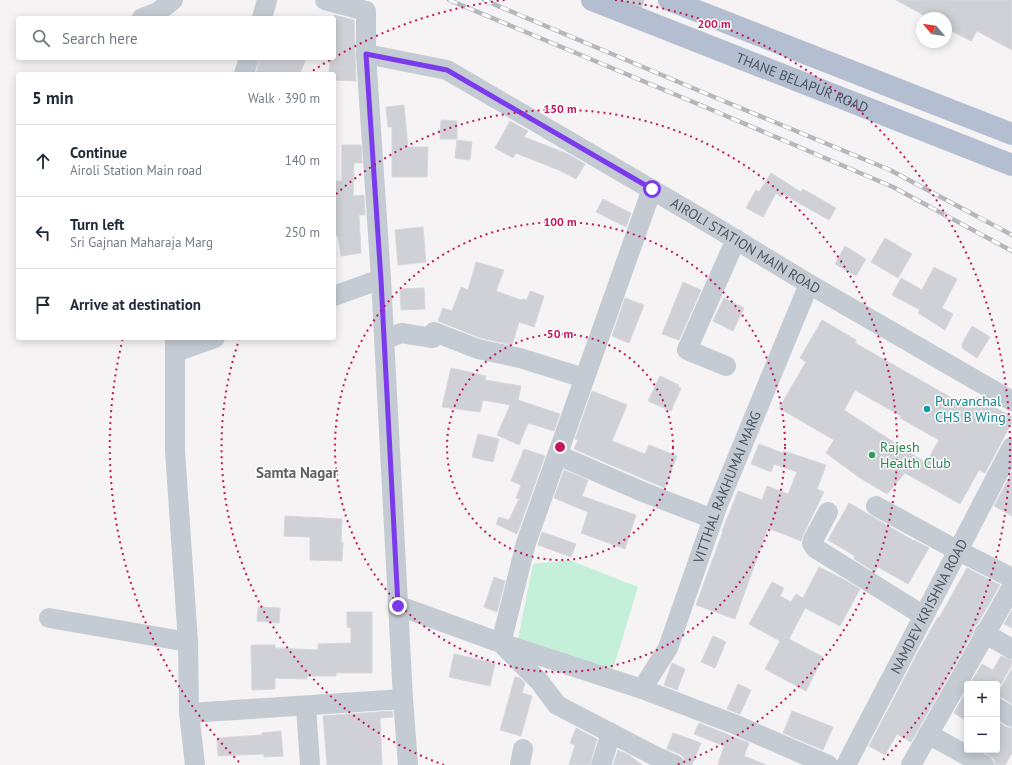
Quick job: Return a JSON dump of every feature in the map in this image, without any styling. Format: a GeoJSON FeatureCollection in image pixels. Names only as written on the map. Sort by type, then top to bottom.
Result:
{"type":"FeatureCollection","features":[{"type":"Feature","properties":{"kind":"main road","name":"THANE BELAPUR ROAD"},"geometry":{"type":"LineString","coordinates":[[592,0],[631,7],[1012,165]]}},
{"type":"Feature","properties":{"kind":"main road","name":"THANE BELAPUR ROAD"},"geometry":{"type":"LineString","coordinates":[[669,0],[1012,134]]}},
{"type":"Feature","properties":{"kind":"street"},"geometry":{"type":"LineString","coordinates":[[147,16],[158,12],[173,0]]}},
{"type":"Feature","properties":{"kind":"street"},"geometry":{"type":"LineString","coordinates":[[263,16],[267,0]]}},
{"type":"Feature","properties":{"kind":"street"},"geometry":{"type":"LineString","coordinates":[[326,0],[366,11],[366,54],[381,280],[408,765]]}},
{"type":"Feature","properties":{"kind":"street","name":"AIROLI STATION MAIN ROAD"},"geometry":{"type":"LineString","coordinates":[[366,54],[447,70],[652,189],[809,284],[1012,401]]}},
{"type":"Feature","properties":{"kind":"street"},"geometry":{"type":"LineString","coordinates":[[245,72],[248,60]]}},
{"type":"Feature","properties":{"kind":"street"},"geometry":{"type":"LineString","coordinates":[[501,643],[526,543],[652,189]]}},
{"type":"Feature","properties":{"kind":"street"},"geometry":{"type":"LineString","coordinates":[[726,366],[687,350],[736,239]]}},
{"type":"Feature","properties":{"kind":"street"},"geometry":{"type":"LineString","coordinates":[[336,295],[381,280]]}},
{"type":"Feature","properties":{"kind":"street","name":"VITTHAL RAKHUMAI MARG"},"geometry":{"type":"LineString","coordinates":[[642,689],[668,648],[713,519],[809,284]]}},
{"type":"Feature","properties":{"kind":"street"},"geometry":{"type":"LineString","coordinates":[[384,340],[401,333],[433,338],[434,332],[478,349],[520,358],[584,378]]}},
{"type":"Feature","properties":{"kind":"street"},"geometry":{"type":"LineString","coordinates":[[195,765],[189,713],[188,642],[175,451],[175,345],[204,340]]}},
{"type":"Feature","properties":{"kind":"street","name":"NAMDEV KRISHNA ROAD"},"geometry":{"type":"LineString","coordinates":[[846,765],[918,612],[953,547],[1012,447]]}},
{"type":"Feature","properties":{"kind":"street"},"geometry":{"type":"LineString","coordinates":[[558,454],[643,492],[713,519]]}},
{"type":"Feature","properties":{"kind":"street"},"geometry":{"type":"LineString","coordinates":[[876,506],[1012,578]]}},
{"type":"Feature","properties":{"kind":"street"},"geometry":{"type":"LineString","coordinates":[[828,512],[813,540],[813,546],[918,612]]}},
{"type":"Feature","properties":{"kind":"street"},"geometry":{"type":"LineString","coordinates":[[911,765],[928,734],[962,686],[984,633],[1012,587]]}},
{"type":"Feature","properties":{"kind":"street"},"geometry":{"type":"LineString","coordinates":[[398,606],[501,643],[642,689],[734,724],[828,765]]}},
{"type":"Feature","properties":{"kind":"street"},"geometry":{"type":"LineString","coordinates":[[49,618],[188,642]]}},
{"type":"Feature","properties":{"kind":"street"},"geometry":{"type":"LineString","coordinates":[[984,633],[1012,649]]}},
{"type":"Feature","properties":{"kind":"street"},"geometry":{"type":"LineString","coordinates":[[501,643],[539,681],[557,705],[664,763]]}},
{"type":"Feature","properties":{"kind":"street"},"geometry":{"type":"LineString","coordinates":[[189,713],[404,699]]}},
{"type":"Feature","properties":{"kind":"street"},"geometry":{"type":"LineString","coordinates":[[306,706],[310,765]]}},
{"type":"Feature","properties":{"kind":"street"},"geometry":{"type":"LineString","coordinates":[[1000,710],[1012,717]]}},
{"type":"Feature","properties":{"kind":"street"},"geometry":{"type":"LineString","coordinates":[[601,765],[611,733]]}},
{"type":"Feature","properties":{"kind":"street"},"geometry":{"type":"LineString","coordinates":[[928,734],[984,765]]}},
{"type":"Feature","properties":{"kind":"green space"},"geometry":{"type":"Polygon","coordinates":[[[569,560],[638,587],[613,669],[518,639],[533,564],[569,560]]]}},
{"type":"Feature","properties":{"kind":"building"},"geometry":{"type":"Polygon","coordinates":[[[896,0],[1012,0],[1012,50],[977,31],[971,41],[952,31],[952,12],[918,12],[896,0]]]}},
{"type":"Feature","properties":{"kind":"building"},"geometry":{"type":"Polygon","coordinates":[[[334,15],[354,20],[356,81],[336,80],[336,72],[329,72],[330,60],[336,60],[336,16],[334,15]]]}},
{"type":"Feature","properties":{"kind":"building"},"geometry":{"type":"Polygon","coordinates":[[[260,60],[305,60],[301,72],[256,72],[260,60]]]}},
{"type":"Feature","properties":{"kind":"building"},"geometry":{"type":"Polygon","coordinates":[[[404,105],[408,147],[428,147],[427,177],[392,177],[392,127],[388,127],[386,107],[404,105]]]}},
{"type":"Feature","properties":{"kind":"building"},"geometry":{"type":"Polygon","coordinates":[[[441,120],[457,121],[457,139],[440,139],[441,120]]]}},
{"type":"Feature","properties":{"kind":"building"},"geometry":{"type":"Polygon","coordinates":[[[510,121],[528,131],[524,137],[568,154],[585,164],[576,179],[561,171],[516,153],[513,158],[495,148],[510,121]]]}},
{"type":"Feature","properties":{"kind":"building"},"geometry":{"type":"Polygon","coordinates":[[[457,140],[472,142],[470,160],[455,158],[457,140]]]}},
{"type":"Feature","properties":{"kind":"building"},"geometry":{"type":"Polygon","coordinates":[[[342,145],[361,145],[362,163],[354,163],[353,196],[364,195],[365,215],[359,215],[361,253],[341,256],[338,236],[336,236],[336,181],[342,181],[342,145]]]}},
{"type":"Feature","properties":{"kind":"building"},"geometry":{"type":"Polygon","coordinates":[[[771,173],[801,192],[803,189],[836,208],[829,220],[783,194],[781,197],[776,193],[763,217],[746,208],[756,190],[759,192],[771,173]]]}},
{"type":"Feature","properties":{"kind":"building"},"geometry":{"type":"Polygon","coordinates":[[[603,199],[631,213],[626,227],[596,212],[603,199]]]}},
{"type":"Feature","properties":{"kind":"building"},"geometry":{"type":"Polygon","coordinates":[[[423,227],[426,262],[398,265],[395,230],[423,227]]]}},
{"type":"Feature","properties":{"kind":"building"},"geometry":{"type":"Polygon","coordinates":[[[885,238],[912,254],[898,278],[871,262],[885,238]]]}},
{"type":"Feature","properties":{"kind":"building"},"geometry":{"type":"Polygon","coordinates":[[[845,246],[866,259],[856,276],[835,264],[845,246]]]}},
{"type":"Feature","properties":{"kind":"building"},"geometry":{"type":"Polygon","coordinates":[[[476,262],[504,270],[496,291],[521,300],[527,300],[530,291],[544,296],[534,327],[519,322],[512,345],[481,338],[438,321],[443,308],[452,311],[461,287],[468,290],[476,262]]]}},
{"type":"Feature","properties":{"kind":"building"},"geometry":{"type":"Polygon","coordinates":[[[934,267],[957,279],[942,308],[953,314],[945,330],[918,313],[920,310],[892,295],[901,278],[922,290],[934,267]]]}},
{"type":"Feature","properties":{"kind":"building"},"geometry":{"type":"Polygon","coordinates":[[[683,282],[701,290],[679,340],[662,334],[683,282]]]}},
{"type":"Feature","properties":{"kind":"building"},"geometry":{"type":"Polygon","coordinates":[[[424,288],[425,309],[401,310],[400,289],[424,288]]]}},
{"type":"Feature","properties":{"kind":"building"},"geometry":{"type":"Polygon","coordinates":[[[625,298],[644,305],[629,343],[612,336],[625,298]]]}},
{"type":"Feature","properties":{"kind":"building"},"geometry":{"type":"Polygon","coordinates":[[[724,298],[744,308],[733,331],[713,321],[724,298]]]}},
{"type":"Feature","properties":{"kind":"building"},"geometry":{"type":"Polygon","coordinates":[[[822,320],[856,340],[855,343],[971,409],[977,397],[1012,417],[1012,422],[985,473],[979,470],[960,504],[905,473],[887,494],[860,478],[826,453],[834,440],[779,408],[806,362],[800,358],[822,320]],[[855,390],[844,410],[926,463],[939,440],[900,418],[901,416],[855,390]]]}},
{"type":"Feature","properties":{"kind":"building"},"geometry":{"type":"Polygon","coordinates":[[[972,326],[990,337],[977,358],[962,348],[962,344],[972,326]]]}},
{"type":"Feature","properties":{"kind":"building"},"geometry":{"type":"Polygon","coordinates":[[[451,368],[486,376],[485,380],[521,386],[518,400],[560,414],[554,431],[528,423],[519,445],[497,435],[510,405],[483,400],[480,412],[442,407],[451,368]]]}},
{"type":"Feature","properties":{"kind":"building"},"geometry":{"type":"Polygon","coordinates":[[[660,376],[679,385],[678,387],[681,388],[671,411],[648,401],[660,376]]]}},
{"type":"Feature","properties":{"kind":"building"},"geometry":{"type":"Polygon","coordinates":[[[592,391],[627,405],[612,441],[645,454],[649,445],[677,456],[665,488],[574,449],[578,440],[575,439],[592,391]]]}},
{"type":"Feature","properties":{"kind":"building"},"geometry":{"type":"Polygon","coordinates":[[[478,434],[499,439],[493,462],[472,457],[478,434]]]}},
{"type":"Feature","properties":{"kind":"building"},"geometry":{"type":"Polygon","coordinates":[[[759,444],[783,453],[784,451],[826,465],[817,489],[824,492],[801,541],[768,528],[735,619],[696,605],[738,491],[762,500],[767,486],[788,494],[797,472],[774,464],[771,472],[751,464],[759,444]]]}},
{"type":"Feature","properties":{"kind":"building"},"geometry":{"type":"Polygon","coordinates":[[[524,449],[545,456],[517,534],[496,524],[499,517],[509,520],[519,499],[516,498],[521,485],[511,481],[524,449]]]}},
{"type":"Feature","properties":{"kind":"building"},"geometry":{"type":"Polygon","coordinates":[[[564,470],[588,480],[582,496],[636,515],[625,549],[581,533],[588,512],[554,498],[564,470]]]}},
{"type":"Feature","properties":{"kind":"building"},"geometry":{"type":"Polygon","coordinates":[[[1012,472],[1012,516],[994,506],[1012,472]]]}},
{"type":"Feature","properties":{"kind":"building"},"geometry":{"type":"Polygon","coordinates":[[[849,503],[914,541],[929,548],[908,584],[878,567],[875,572],[854,559],[855,556],[828,540],[849,503]]]}},
{"type":"Feature","properties":{"kind":"building"},"geometry":{"type":"Polygon","coordinates":[[[285,516],[342,519],[342,561],[310,560],[310,537],[284,536],[285,516]]]}},
{"type":"Feature","properties":{"kind":"building"},"geometry":{"type":"Polygon","coordinates":[[[542,532],[576,544],[571,557],[538,545],[542,532]]]}},
{"type":"Feature","properties":{"kind":"building"},"geometry":{"type":"Polygon","coordinates":[[[819,567],[860,589],[840,626],[805,608],[789,639],[823,657],[806,691],[765,669],[780,641],[749,624],[772,582],[784,588],[780,596],[791,602],[796,594],[803,598],[819,567]]]}},
{"type":"Feature","properties":{"kind":"building"},"geometry":{"type":"Polygon","coordinates":[[[967,568],[1000,585],[978,623],[974,627],[973,633],[911,742],[897,734],[885,755],[869,746],[917,654],[967,568]]]}},
{"type":"Feature","properties":{"kind":"building"},"geometry":{"type":"Polygon","coordinates":[[[494,577],[505,581],[497,612],[484,607],[494,577]]]}},
{"type":"Feature","properties":{"kind":"building"},"geometry":{"type":"Polygon","coordinates":[[[258,607],[280,608],[279,623],[257,621],[258,607]]]}},
{"type":"Feature","properties":{"kind":"building"},"geometry":{"type":"Polygon","coordinates":[[[1012,610],[1012,628],[1004,624],[1012,610]]]}},
{"type":"Feature","properties":{"kind":"building"},"geometry":{"type":"Polygon","coordinates":[[[347,612],[372,612],[372,673],[336,673],[336,676],[307,676],[307,679],[275,678],[275,689],[252,690],[251,645],[275,645],[275,648],[318,650],[318,644],[351,643],[351,628],[347,627],[347,612]]]}},
{"type":"Feature","properties":{"kind":"building"},"geometry":{"type":"Polygon","coordinates":[[[713,636],[726,642],[715,668],[701,662],[713,636]]]}},
{"type":"Feature","properties":{"kind":"building"},"geometry":{"type":"Polygon","coordinates":[[[454,654],[495,663],[490,686],[449,677],[454,654]]]}},
{"type":"Feature","properties":{"kind":"building"},"geometry":{"type":"Polygon","coordinates":[[[1001,656],[1012,660],[1012,664],[1001,684],[1000,681],[972,681],[982,664],[993,670],[1001,656]]]}},
{"type":"Feature","properties":{"kind":"building"},"geometry":{"type":"Polygon","coordinates":[[[672,663],[685,669],[677,690],[664,685],[672,663]]]}},
{"type":"Feature","properties":{"kind":"building"},"geometry":{"type":"Polygon","coordinates":[[[1012,668],[1012,704],[1000,698],[1000,689],[1012,668]]]}},
{"type":"Feature","properties":{"kind":"building"},"geometry":{"type":"Polygon","coordinates":[[[515,677],[520,678],[525,683],[522,693],[532,696],[521,736],[500,730],[515,677]]]}},
{"type":"Feature","properties":{"kind":"building"},"geometry":{"type":"Polygon","coordinates":[[[738,684],[751,690],[740,714],[727,709],[738,684]]]}},
{"type":"Feature","properties":{"kind":"building"},"geometry":{"type":"Polygon","coordinates":[[[964,695],[964,719],[954,713],[964,695]]]}},
{"type":"Feature","properties":{"kind":"building"},"geometry":{"type":"Polygon","coordinates":[[[392,711],[393,717],[380,718],[382,765],[327,765],[323,716],[392,711]]]}},
{"type":"Feature","properties":{"kind":"building"},"geometry":{"type":"Polygon","coordinates":[[[792,711],[833,727],[823,750],[783,733],[792,711]]]}},
{"type":"Feature","properties":{"kind":"building"},"geometry":{"type":"Polygon","coordinates":[[[699,723],[749,743],[744,756],[766,765],[718,765],[724,746],[694,734],[699,723]]]}},
{"type":"Feature","properties":{"kind":"building"},"geometry":{"type":"Polygon","coordinates":[[[1000,723],[1006,727],[1012,728],[1012,753],[1005,765],[995,765],[994,759],[985,753],[1000,753],[1000,723]]]}},
{"type":"Feature","properties":{"kind":"building"},"geometry":{"type":"Polygon","coordinates":[[[576,728],[597,739],[590,765],[569,765],[575,745],[570,743],[576,728]]]}},
{"type":"Feature","properties":{"kind":"building"},"geometry":{"type":"Polygon","coordinates":[[[281,731],[283,756],[264,757],[264,754],[218,756],[217,738],[262,735],[262,733],[281,731]]]}},
{"type":"Feature","properties":{"kind":"building"},"geometry":{"type":"Polygon","coordinates":[[[673,733],[701,743],[692,765],[686,765],[684,758],[680,754],[667,749],[673,733]]]}},
{"type":"Feature","properties":{"kind":"building"},"geometry":{"type":"Polygon","coordinates":[[[618,750],[629,755],[642,765],[613,765],[618,750]]]}},
{"type":"Feature","properties":{"kind":"railway"},"geometry":{"type":"LineString","coordinates":[[449,0],[893,187],[1012,251]]}},
{"type":"Feature","properties":{"kind":"railway"},"geometry":{"type":"LineString","coordinates":[[484,0],[890,170],[1012,235]]}},
{"type":"Feature","properties":{"kind":"place","name":"Purvanchal CHS B Wing"},"geometry":{"type":"Point","coordinates":[927,409]}},
{"type":"Feature","properties":{"kind":"place","name":"Rajesh Health Club"},"geometry":{"type":"Point","coordinates":[872,455]}},
{"type":"Feature","properties":{"kind":"district","name":"Samta Nagar"},"geometry":{"type":"Point","coordinates":[297,473]}},
{"type":"Feature","properties":{"kind":"route"},"geometry":{"type":"LineString","coordinates":[[398,606],[381,280],[366,54],[447,70],[652,189]]}}]}
